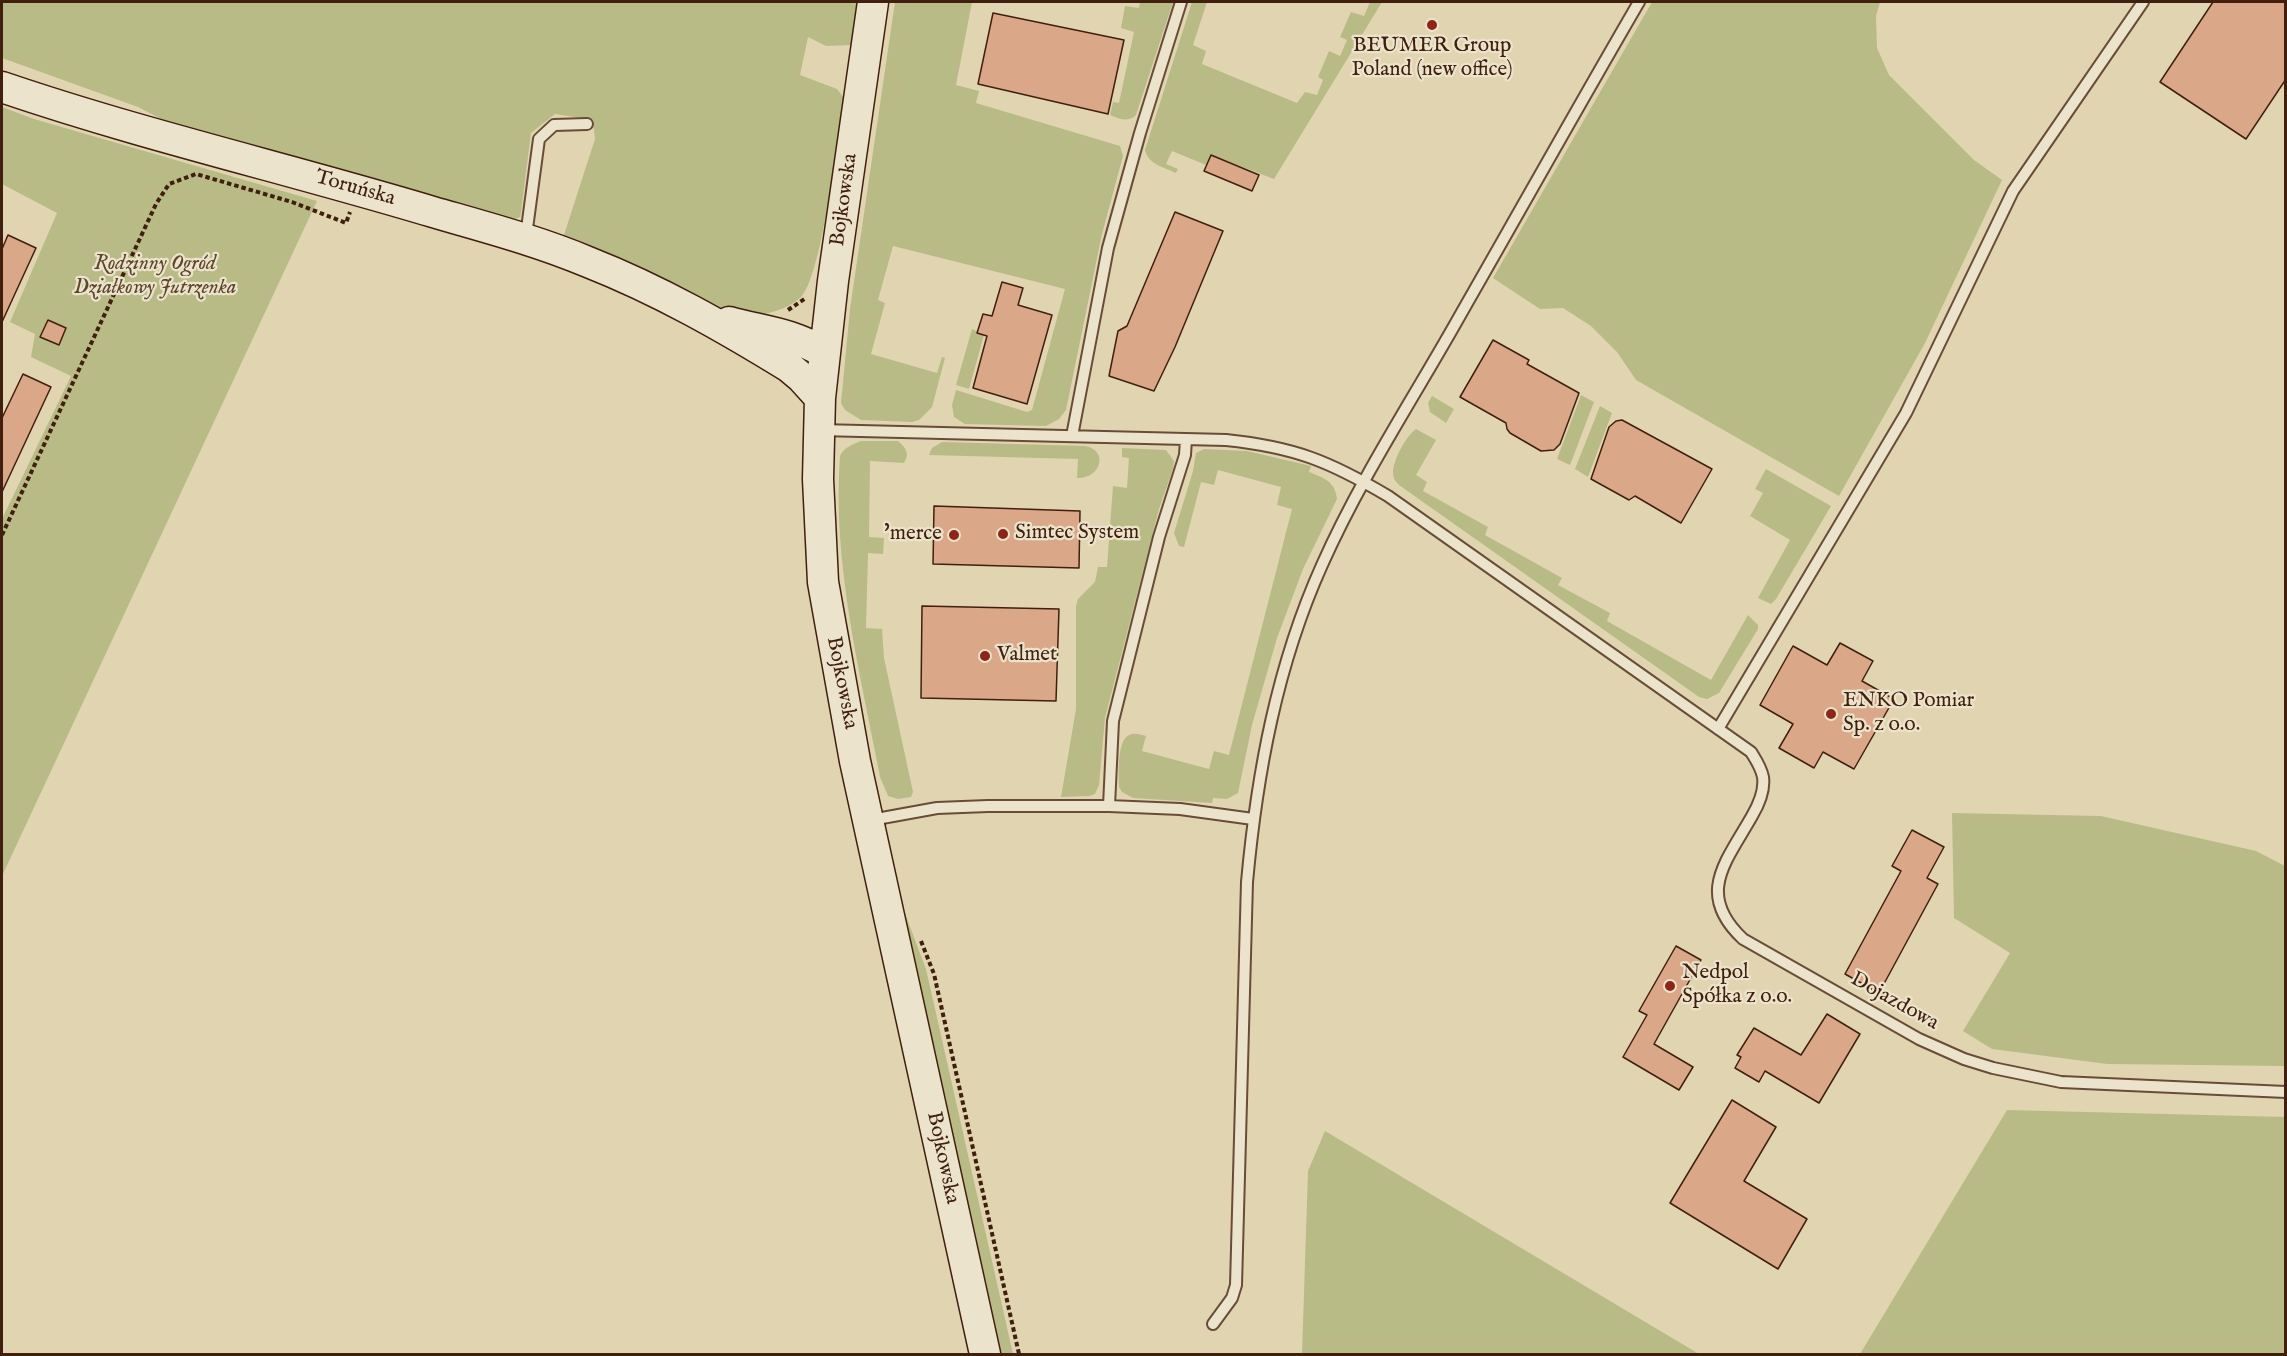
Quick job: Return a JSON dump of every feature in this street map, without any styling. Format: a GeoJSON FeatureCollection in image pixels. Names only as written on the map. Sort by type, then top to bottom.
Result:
{"type":"FeatureCollection","features":[{"type":"Feature","properties":{"kind":"street","name":"Bojkowska"},"geometry":{"type":"LineString","coordinates":[[873,2],[822,288],[825,353],[820,398],[819,529],[823,582],[868,821],[984,1354]]}},
{"type":"Feature","properties":{"kind":"street","name":"Toruńska"},"geometry":{"type":"LineString","coordinates":[[2,87],[61,108],[357,189],[526,240],[587,261],[700,314],[777,334],[801,360],[815,359],[825,353]]}},
{"type":"Feature","properties":{"kind":"street"},"geometry":{"type":"LineString","coordinates":[[777,334],[809,314],[823,300],[822,288]]}},
{"type":"Feature","properties":{"kind":"street","name":"Toruńska"},"geometry":{"type":"LineString","coordinates":[[777,334],[801,377],[820,398]]}},
{"type":"Feature","properties":{"kind":"lane"},"geometry":{"type":"LineString","coordinates":[[1072,436],[1108,248],[1140,133],[1181,2]]}},
{"type":"Feature","properties":{"kind":"lane"},"geometry":{"type":"LineString","coordinates":[[1213,1324],[1232,1298],[1236,1285],[1247,882],[1261,762],[1288,656],[1322,565],[1364,482],[1639,2]]}},
{"type":"Feature","properties":{"kind":"lane"},"geometry":{"type":"LineString","coordinates":[[1718,729],[1906,413],[2013,191],[2143,2]]}},
{"type":"Feature","properties":{"kind":"lane"},"geometry":{"type":"LineString","coordinates":[[526,240],[539,140],[554,125],[587,124]]}},
{"type":"Feature","properties":{"kind":"lane","name":"Dojazdowa"},"geometry":{"type":"LineString","coordinates":[[819,430],[1186,439],[1260,444],[1292,450],[1317,458],[1388,496],[1751,752],[1760,765],[1763,793],[1726,862],[1717,893],[1720,911],[1728,926],[1743,939],[1919,1039],[1964,1059],[1993,1068],[2061,1082],[2286,1092]]}},
{"type":"Feature","properties":{"kind":"lane"},"geometry":{"type":"LineString","coordinates":[[1109,806],[1113,721],[1159,537],[1185,455],[1186,439]]}},
{"type":"Feature","properties":{"kind":"lane"},"geometry":{"type":"LineString","coordinates":[[868,821],[937,808],[1109,806],[1180,809],[1253,819]]}},
{"type":"Feature","properties":{"kind":"path"},"geometry":{"type":"LineString","coordinates":[[2,535],[156,204],[169,184],[196,174],[292,202],[346,223],[357,189]]}},
{"type":"Feature","properties":{"kind":"path"},"geometry":{"type":"LineString","coordinates":[[777,334],[789,309],[822,288]]}},
{"type":"Feature","properties":{"kind":"path"},"geometry":{"type":"LineString","coordinates":[[919,934],[934,974],[1019,1354]]}},
{"type":"Feature","properties":{"kind":"green space"},"geometry":{"type":"Polygon","coordinates":[[[2,2],[861,2],[855,40],[851,45],[826,46],[808,37],[800,75],[837,89],[844,98],[822,235],[809,284],[801,297],[788,306],[765,314],[741,317],[563,238],[595,139],[593,120],[555,114],[531,133],[520,217],[512,220],[165,121],[138,107],[2,58],[2,2]]]}},
{"type":"Feature","properties":{"kind":"green space"},"geometry":{"type":"Polygon","coordinates":[[[895,2],[972,2],[956,85],[979,91],[976,103],[1120,146],[1123,156],[1102,234],[1066,410],[1059,419],[1046,426],[965,424],[954,417],[952,405],[956,390],[1027,412],[1032,410],[1065,289],[893,246],[878,300],[885,303],[871,354],[937,373],[942,357],[945,358],[932,407],[919,420],[912,422],[861,420],[845,410],[841,403],[850,309],[895,2]]]}},
{"type":"Feature","properties":{"kind":"green space"},"geometry":{"type":"Polygon","coordinates":[[[1140,2],[1173,2],[1136,115],[1124,120],[1110,115],[1113,102],[1119,103],[1134,32],[1121,28],[1125,6],[1139,8],[1140,2]]]}},
{"type":"Feature","properties":{"kind":"green space"},"geometry":{"type":"Polygon","coordinates":[[[1192,2],[1207,2],[1193,45],[1206,51],[1202,64],[1297,103],[1305,92],[1317,95],[1323,80],[1318,77],[1329,51],[1340,56],[1347,40],[1340,37],[1351,12],[1364,16],[1370,2],[1382,2],[1274,179],[1211,155],[1206,165],[1172,151],[1166,164],[1178,169],[1176,173],[1157,164],[1147,155],[1145,150],[1192,2]]]}},
{"type":"Feature","properties":{"kind":"green space"},"geometry":{"type":"Polygon","coordinates":[[[1652,2],[1880,2],[1876,16],[1877,48],[1889,75],[1974,160],[2002,180],[1925,343],[1839,496],[1636,380],[1617,352],[1591,326],[1563,308],[1540,309],[1493,278],[1652,2]]]}},
{"type":"Feature","properties":{"kind":"green space","name":"Rodzinny Ogród Działkowy Jutrzenka"},"geometry":{"type":"Polygon","coordinates":[[[2,107],[34,119],[317,201],[2,876],[2,519],[71,376],[31,357],[35,334],[10,322],[57,213],[2,184],[2,107]]]}},
{"type":"Feature","properties":{"kind":"green space"},"geometry":{"type":"Polygon","coordinates":[[[972,329],[984,335],[969,389],[956,385],[972,329]]]}},
{"type":"Feature","properties":{"kind":"green space"},"geometry":{"type":"Polygon","coordinates":[[[1581,395],[1594,402],[1570,465],[1557,459],[1581,395]]]}},
{"type":"Feature","properties":{"kind":"green space"},"geometry":{"type":"Polygon","coordinates":[[[1432,396],[1454,409],[1446,423],[1430,412],[1428,403],[1432,396]]]}},
{"type":"Feature","properties":{"kind":"green space"},"geometry":{"type":"Polygon","coordinates":[[[1600,406],[1612,413],[1588,477],[1575,469],[1600,406]]]}},
{"type":"Feature","properties":{"kind":"green space"},"geometry":{"type":"Polygon","coordinates":[[[1416,429],[1436,440],[1416,475],[1427,482],[1423,491],[1488,527],[1485,535],[1562,578],[1558,585],[1610,613],[1607,621],[1711,680],[1748,615],[1758,625],[1758,629],[1719,693],[1707,699],[1699,697],[1399,485],[1393,476],[1395,461],[1404,443],[1416,429]]]}},
{"type":"Feature","properties":{"kind":"green space"},"geometry":{"type":"Polygon","coordinates":[[[861,441],[898,441],[907,453],[904,463],[870,461],[869,537],[884,538],[883,554],[868,553],[866,628],[882,629],[884,658],[913,792],[911,797],[898,799],[888,796],[880,777],[856,657],[844,577],[840,537],[840,456],[846,449],[861,441]]]}},
{"type":"Feature","properties":{"kind":"green space"},"geometry":{"type":"Polygon","coordinates":[[[942,442],[1085,446],[1097,453],[1099,464],[1092,474],[1077,478],[1078,459],[929,455],[932,448],[942,442]]]}},
{"type":"Feature","properties":{"kind":"green space"},"geometry":{"type":"Polygon","coordinates":[[[1122,448],[1166,450],[1174,461],[1173,469],[1159,509],[1105,718],[1099,785],[1095,794],[1089,796],[1061,797],[1076,709],[1076,606],[1078,599],[1095,582],[1098,567],[1107,567],[1113,486],[1127,488],[1129,458],[1122,457],[1122,448]]]}},
{"type":"Feature","properties":{"kind":"green space"},"geometry":{"type":"Polygon","coordinates":[[[1204,449],[1247,451],[1311,466],[1309,472],[1324,478],[1331,484],[1337,499],[1303,569],[1277,638],[1252,725],[1238,793],[1227,799],[1213,798],[1212,803],[1133,798],[1122,792],[1119,787],[1121,748],[1123,742],[1132,734],[1146,736],[1142,751],[1209,769],[1214,751],[1229,755],[1292,509],[1277,505],[1281,487],[1218,470],[1214,485],[1201,482],[1184,547],[1179,546],[1174,533],[1193,471],[1196,453],[1204,449]]]}},
{"type":"Feature","properties":{"kind":"green space"},"geometry":{"type":"Polygon","coordinates":[[[1766,469],[1831,506],[1771,604],[1758,598],[1790,540],[1750,516],[1763,493],[1755,489],[1766,469]]]}},
{"type":"Feature","properties":{"kind":"green space"},"geometry":{"type":"Polygon","coordinates":[[[1952,813],[2101,816],[2256,851],[2285,866],[2285,1066],[2107,1064],[1992,1049],[1963,1031],[2010,953],[1954,918],[1952,813]]]}},
{"type":"Feature","properties":{"kind":"green space"},"geometry":{"type":"Polygon","coordinates":[[[891,855],[904,911],[926,969],[1013,1354],[996,1354],[948,1116],[891,855]]]}},
{"type":"Feature","properties":{"kind":"green space"},"geometry":{"type":"Polygon","coordinates":[[[2007,1110],[2285,1117],[2285,1354],[1860,1354],[2007,1110]]]}},
{"type":"Feature","properties":{"kind":"green space"},"geometry":{"type":"Polygon","coordinates":[[[1325,1131],[1699,1354],[1302,1354],[1308,1171],[1325,1131]]]}},
{"type":"Feature","properties":{"kind":"building"},"geometry":{"type":"Polygon","coordinates":[[[2213,2],[2286,2],[2286,79],[2246,139],[2160,82],[2213,2]]]}},
{"type":"Feature","properties":{"kind":"building"},"geometry":{"type":"Polygon","coordinates":[[[993,13],[1124,40],[1108,114],[978,84],[993,13]]]}},
{"type":"Feature","properties":{"kind":"building"},"geometry":{"type":"Polygon","coordinates":[[[1211,155],[1259,175],[1252,191],[1204,171],[1211,155]]]}},
{"type":"Feature","properties":{"kind":"building"},"geometry":{"type":"Polygon","coordinates":[[[1175,212],[1223,231],[1175,347],[1154,391],[1109,376],[1118,331],[1127,326],[1175,212]]]}},
{"type":"Feature","properties":{"kind":"building"},"geometry":{"type":"Polygon","coordinates":[[[8,235],[36,248],[2,322],[2,249],[8,235]]]}},
{"type":"Feature","properties":{"kind":"building"},"geometry":{"type":"Polygon","coordinates":[[[1002,282],[1023,288],[1018,305],[1052,315],[1027,404],[973,388],[987,336],[977,333],[983,314],[992,316],[1002,282]]]}},
{"type":"Feature","properties":{"kind":"building"},"geometry":{"type":"Polygon","coordinates":[[[48,320],[66,328],[59,345],[40,337],[48,320]]]}},
{"type":"Feature","properties":{"kind":"building"},"geometry":{"type":"Polygon","coordinates":[[[1493,340],[1529,360],[1527,364],[1579,393],[1560,444],[1554,450],[1541,451],[1510,433],[1506,423],[1460,397],[1493,340]]]}},
{"type":"Feature","properties":{"kind":"building"},"geometry":{"type":"Polygon","coordinates":[[[23,374],[51,387],[2,492],[2,418],[23,374]]]}},
{"type":"Feature","properties":{"kind":"building"},"geometry":{"type":"Polygon","coordinates":[[[1622,420],[1712,469],[1681,523],[1635,496],[1629,500],[1591,479],[1609,427],[1616,421],[1622,420]]]}},
{"type":"Feature","properties":{"kind":"building","name":"Simtec System"},"geometry":{"type":"Polygon","coordinates":[[[934,506],[1080,511],[1079,568],[933,564],[934,506]]]}},
{"type":"Feature","properties":{"kind":"building"},"geometry":{"type":"Polygon","coordinates":[[[922,606],[1059,609],[1056,701],[921,698],[922,606]]]}},
{"type":"Feature","properties":{"kind":"building","name":"ENKO Pomiar Sp. z o.o."},"geometry":{"type":"Polygon","coordinates":[[[1840,643],[1873,661],[1862,681],[1894,699],[1854,769],[1823,752],[1814,768],[1779,748],[1793,724],[1760,705],[1793,646],[1827,665],[1840,643]]]}},
{"type":"Feature","properties":{"kind":"building"},"geometry":{"type":"Polygon","coordinates":[[[1912,830],[1944,847],[1927,878],[1938,884],[1879,993],[1845,974],[1901,871],[1892,866],[1912,830]]]}},
{"type":"Feature","properties":{"kind":"building"},"geometry":{"type":"Polygon","coordinates":[[[1676,946],[1701,960],[1654,1044],[1693,1067],[1679,1090],[1623,1057],[1647,1015],[1639,1011],[1676,946]]]}},
{"type":"Feature","properties":{"kind":"building"},"geometry":{"type":"Polygon","coordinates":[[[1827,1014],[1860,1034],[1819,1103],[1765,1071],[1759,1082],[1735,1068],[1741,1057],[1737,1055],[1754,1028],[1801,1055],[1827,1014]]]}},
{"type":"Feature","properties":{"kind":"building"},"geometry":{"type":"Polygon","coordinates":[[[1732,1100],[1776,1127],[1744,1181],[1807,1219],[1778,1269],[1670,1203],[1732,1100]]]}},
{"type":"Feature","properties":{"kind":"place","name":"BEUMER Group Poland (new office)"},"geometry":{"type":"Point","coordinates":[1432,25]}},
{"type":"Feature","properties":{"kind":"place","name":"Simtec System"},"geometry":{"type":"Point","coordinates":[1003,534]}},
{"type":"Feature","properties":{"kind":"place","name":"'merce"},"geometry":{"type":"Point","coordinates":[954,535]}},
{"type":"Feature","properties":{"kind":"place","name":"Valmet"},"geometry":{"type":"Point","coordinates":[985,656]}},
{"type":"Feature","properties":{"kind":"place","name":"ENKO Pomiar Sp. z o.o."},"geometry":{"type":"Point","coordinates":[1831,714]}},
{"type":"Feature","properties":{"kind":"place","name":"Nedpol Spółka z o.o."},"geometry":{"type":"Point","coordinates":[1670,986]}}]}
